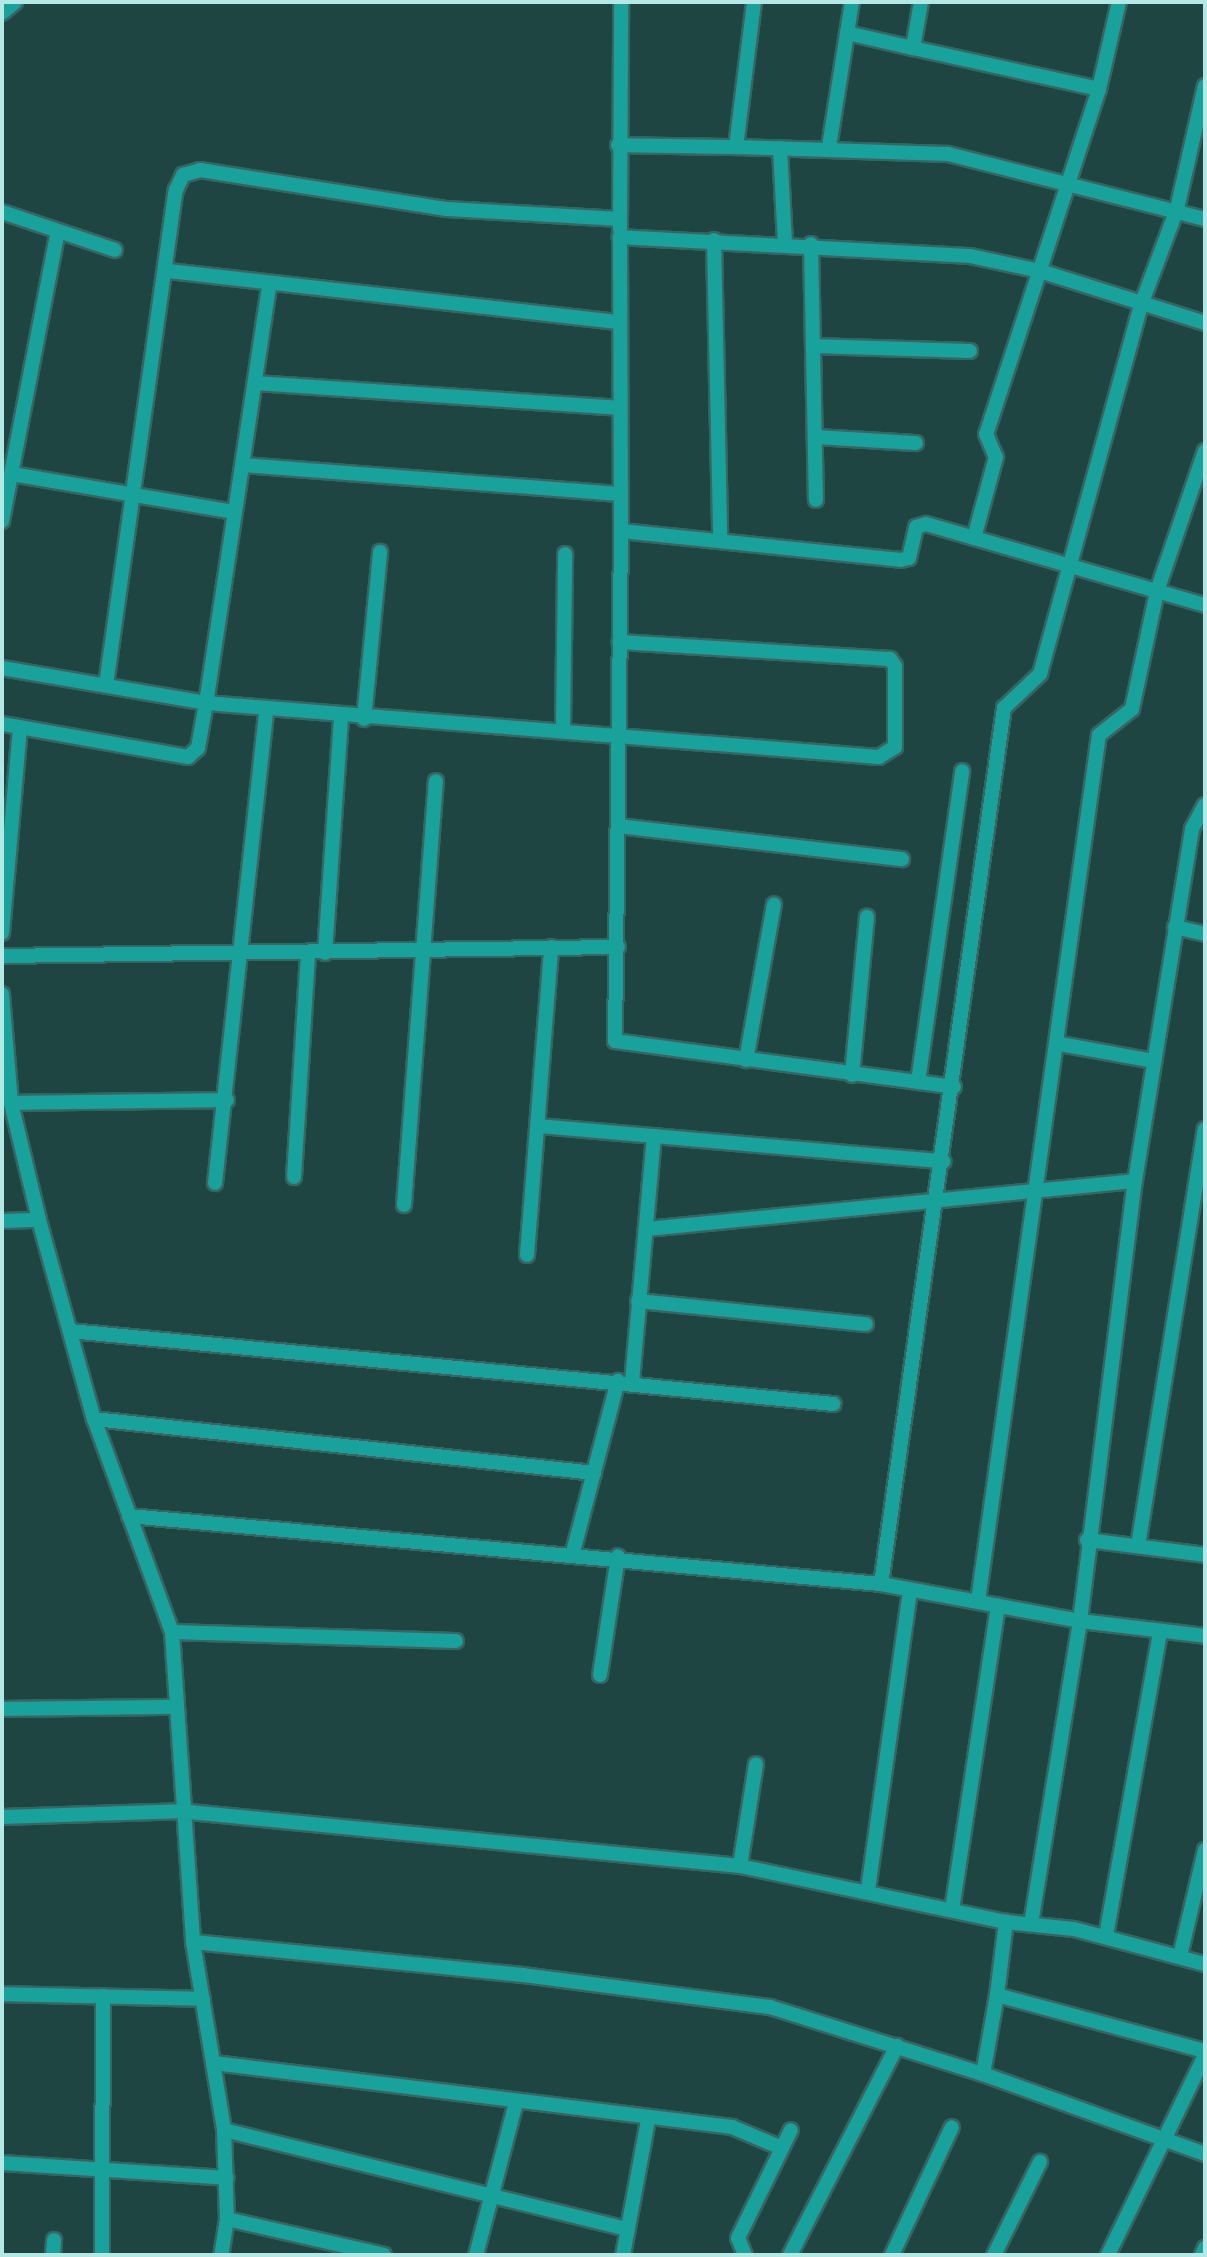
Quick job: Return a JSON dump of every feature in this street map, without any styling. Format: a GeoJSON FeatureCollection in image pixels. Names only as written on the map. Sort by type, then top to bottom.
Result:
{"type":"FeatureCollection","features":[{"type":"Feature","properties":{"kind":"street"},"geometry":{"type":"LineString","coordinates":[[2,13],[15,2]]}},
{"type":"Feature","properties":{"kind":"street"},"geometry":{"type":"LineString","coordinates":[[621,2],[618,408],[623,733],[614,1034],[619,1046],[954,1087]]}},
{"type":"Feature","properties":{"kind":"street"},"geometry":{"type":"LineString","coordinates":[[736,147],[754,2]]}},
{"type":"Feature","properties":{"kind":"street"},"geometry":{"type":"LineString","coordinates":[[829,147],[852,2]]}},
{"type":"Feature","properties":{"kind":"street"},"geometry":{"type":"LineString","coordinates":[[913,48],[921,2]]}},
{"type":"Feature","properties":{"kind":"street"},"geometry":{"type":"LineString","coordinates":[[974,538],[996,457],[986,434],[1072,182],[1099,89],[1119,2]]}},
{"type":"Feature","properties":{"kind":"street"},"geometry":{"type":"LineString","coordinates":[[847,33],[1099,89]]}},
{"type":"Feature","properties":{"kind":"street"},"geometry":{"type":"LineString","coordinates":[[881,1584],[933,1202],[943,1161],[954,1087],[1004,708],[1040,674],[1065,564],[1141,305],[1177,209],[1205,86]]}},
{"type":"Feature","properties":{"kind":"street"},"geometry":{"type":"LineString","coordinates":[[618,145],[829,147],[948,154],[1072,182],[1205,219]]}},
{"type":"Feature","properties":{"kind":"street"},"geometry":{"type":"LineString","coordinates":[[780,148],[785,242]]}},
{"type":"Feature","properties":{"kind":"street"},"geometry":{"type":"LineString","coordinates":[[106,685],[169,271],[176,190],[189,171],[447,209],[620,219]]}},
{"type":"Feature","properties":{"kind":"street"},"geometry":{"type":"LineString","coordinates":[[2,212],[57,235],[115,250]]}},
{"type":"Feature","properties":{"kind":"street"},"geometry":{"type":"LineString","coordinates":[[2,521],[57,235]]}},
{"type":"Feature","properties":{"kind":"street"},"geometry":{"type":"LineString","coordinates":[[620,237],[785,242],[970,256],[1040,271],[1205,323]]}},
{"type":"Feature","properties":{"kind":"street"},"geometry":{"type":"LineString","coordinates":[[714,240],[720,538]]}},
{"type":"Feature","properties":{"kind":"street"},"geometry":{"type":"LineString","coordinates":[[811,244],[816,500]]}},
{"type":"Feature","properties":{"kind":"street"},"geometry":{"type":"LineString","coordinates":[[169,271],[269,287],[619,322]]}},
{"type":"Feature","properties":{"kind":"street"},"geometry":{"type":"LineString","coordinates":[[2,724],[188,757],[198,748],[269,287]]}},
{"type":"Feature","properties":{"kind":"street"},"geometry":{"type":"LineString","coordinates":[[813,346],[970,351]]}},
{"type":"Feature","properties":{"kind":"street"},"geometry":{"type":"LineString","coordinates":[[255,383],[618,408]]}},
{"type":"Feature","properties":{"kind":"street"},"geometry":{"type":"LineString","coordinates":[[815,437],[916,443]]}},
{"type":"Feature","properties":{"kind":"street"},"geometry":{"type":"LineString","coordinates":[[978,1601],[1041,1187],[1099,735],[1132,709],[1157,591],[1205,451]]}},
{"type":"Feature","properties":{"kind":"street"},"geometry":{"type":"LineString","coordinates":[[243,465],[619,494]]}},
{"type":"Feature","properties":{"kind":"street"},"geometry":{"type":"LineString","coordinates":[[12,474],[133,499],[235,512]]}},
{"type":"Feature","properties":{"kind":"street"},"geometry":{"type":"LineString","coordinates":[[621,531],[720,538],[901,560],[909,558],[920,524],[1205,605]]}},
{"type":"Feature","properties":{"kind":"street"},"geometry":{"type":"LineString","coordinates":[[364,719],[380,552]]}},
{"type":"Feature","properties":{"kind":"street"},"geometry":{"type":"LineString","coordinates":[[563,730],[565,554]]}},
{"type":"Feature","properties":{"kind":"street"},"geometry":{"type":"LineString","coordinates":[[2,668],[206,703],[341,718],[623,733],[886,757],[895,747],[895,666],[880,656],[620,642]]}},
{"type":"Feature","properties":{"kind":"street"},"geometry":{"type":"LineString","coordinates":[[215,1183],[244,953],[266,711]]}},
{"type":"Feature","properties":{"kind":"street"},"geometry":{"type":"LineString","coordinates":[[325,953],[341,718]]}},
{"type":"Feature","properties":{"kind":"street"},"geometry":{"type":"LineString","coordinates":[[2,933],[20,729]]}},
{"type":"Feature","properties":{"kind":"street"},"geometry":{"type":"LineString","coordinates":[[918,1082],[962,771]]}},
{"type":"Feature","properties":{"kind":"street"},"geometry":{"type":"LineString","coordinates":[[404,1205],[436,781]]}},
{"type":"Feature","properties":{"kind":"street"},"geometry":{"type":"LineString","coordinates":[[1031,1924],[1080,1621],[1087,1540],[1135,1181],[1192,829],[1205,805]]}},
{"type":"Feature","properties":{"kind":"street"},"geometry":{"type":"LineString","coordinates":[[619,826],[902,859]]}},
{"type":"Feature","properties":{"kind":"street"},"geometry":{"type":"LineString","coordinates":[[746,1060],[774,904]]}},
{"type":"Feature","properties":{"kind":"street"},"geometry":{"type":"LineString","coordinates":[[852,1075],[867,917]]}},
{"type":"Feature","properties":{"kind":"street"},"geometry":{"type":"LineString","coordinates":[[1175,927],[1205,934]]}},
{"type":"Feature","properties":{"kind":"street"},"geometry":{"type":"LineString","coordinates":[[527,1255],[551,947]]}},
{"type":"Feature","properties":{"kind":"street"},"geometry":{"type":"LineString","coordinates":[[2,956],[308,954],[618,947]]}},
{"type":"Feature","properties":{"kind":"street"},"geometry":{"type":"LineString","coordinates":[[294,1177],[308,954]]}},
{"type":"Feature","properties":{"kind":"street"},"geometry":{"type":"LineString","coordinates":[[2,994],[11,1103],[39,1220],[94,1419],[172,1632],[179,1811],[193,1942],[224,2130],[227,2219],[221,2255]]}},
{"type":"Feature","properties":{"kind":"street"},"geometry":{"type":"LineString","coordinates":[[1060,1044],[1154,1061]]}},
{"type":"Feature","properties":{"kind":"street"},"geometry":{"type":"LineString","coordinates":[[11,1103],[227,1100]]}},
{"type":"Feature","properties":{"kind":"street"},"geometry":{"type":"LineString","coordinates":[[539,1126],[943,1161]]}},
{"type":"Feature","properties":{"kind":"street"},"geometry":{"type":"LineString","coordinates":[[1138,1546],[1205,1129]]}},
{"type":"Feature","properties":{"kind":"street"},"geometry":{"type":"LineString","coordinates":[[573,1552],[594,1473],[625,1381],[638,1301],[654,1136]]}},
{"type":"Feature","properties":{"kind":"street"},"geometry":{"type":"LineString","coordinates":[[646,1229],[933,1202],[1041,1187],[1135,1181]]}},
{"type":"Feature","properties":{"kind":"street"},"geometry":{"type":"LineString","coordinates":[[2,1221],[39,1220]]}},
{"type":"Feature","properties":{"kind":"street"},"geometry":{"type":"LineString","coordinates":[[638,1301],[866,1324]]}},
{"type":"Feature","properties":{"kind":"street"},"geometry":{"type":"LineString","coordinates":[[70,1331],[625,1381],[834,1404]]}},
{"type":"Feature","properties":{"kind":"street"},"geometry":{"type":"LineString","coordinates":[[94,1419],[594,1473]]}},
{"type":"Feature","properties":{"kind":"street"},"geometry":{"type":"LineString","coordinates":[[129,1516],[618,1556],[881,1584],[910,1592],[978,1601],[1080,1621],[1205,1636]]}},
{"type":"Feature","properties":{"kind":"street"},"geometry":{"type":"LineString","coordinates":[[1087,1540],[1205,1555]]}},
{"type":"Feature","properties":{"kind":"street"},"geometry":{"type":"LineString","coordinates":[[600,1675],[618,1556]]}},
{"type":"Feature","properties":{"kind":"street"},"geometry":{"type":"LineString","coordinates":[[868,1890],[910,1592]]}},
{"type":"Feature","properties":{"kind":"street"},"geometry":{"type":"LineString","coordinates":[[952,1910],[998,1605]]}},
{"type":"Feature","properties":{"kind":"street"},"geometry":{"type":"LineString","coordinates":[[172,1632],[456,1641]]}},
{"type":"Feature","properties":{"kind":"street"},"geometry":{"type":"LineString","coordinates":[[1106,1936],[1160,1632]]}},
{"type":"Feature","properties":{"kind":"street"},"geometry":{"type":"LineString","coordinates":[[2,1709],[176,1707]]}},
{"type":"Feature","properties":{"kind":"street"},"geometry":{"type":"LineString","coordinates":[[740,1866],[756,1764]]}},
{"type":"Feature","properties":{"kind":"street"},"geometry":{"type":"LineString","coordinates":[[2,1817],[179,1811],[740,1866],[868,1890],[1006,1922],[1106,1936],[1205,1964]]}},
{"type":"Feature","properties":{"kind":"street"},"geometry":{"type":"LineString","coordinates":[[1180,1956],[1205,1850]]}},
{"type":"Feature","properties":{"kind":"street"},"geometry":{"type":"LineString","coordinates":[[983,2074],[1006,1922]]}},
{"type":"Feature","properties":{"kind":"street"},"geometry":{"type":"LineString","coordinates":[[193,1942],[730,1999],[897,2046],[983,2074],[1205,2154]]}},
{"type":"Feature","properties":{"kind":"street"},"geometry":{"type":"LineString","coordinates":[[2,1994],[203,1999]]}},
{"type":"Feature","properties":{"kind":"street"},"geometry":{"type":"LineString","coordinates":[[997,1995],[1205,2053],[1108,2255]]}},
{"type":"Feature","properties":{"kind":"street"},"geometry":{"type":"LineString","coordinates":[[102,2255],[105,2170],[103,1996]]}},
{"type":"Feature","properties":{"kind":"street"},"geometry":{"type":"LineString","coordinates":[[790,2255],[897,2046]]}},
{"type":"Feature","properties":{"kind":"street"},"geometry":{"type":"LineString","coordinates":[[214,2063],[648,2120],[732,2127],[782,2148]]}},
{"type":"Feature","properties":{"kind":"street"},"geometry":{"type":"LineString","coordinates":[[476,2255],[516,2103]]}},
{"type":"Feature","properties":{"kind":"street"},"geometry":{"type":"LineString","coordinates":[[623,2255],[648,2120]]}},
{"type":"Feature","properties":{"kind":"street"},"geometry":{"type":"LineString","coordinates":[[892,2255],[952,2127]]}},
{"type":"Feature","properties":{"kind":"street"},"geometry":{"type":"LineString","coordinates":[[224,2130],[628,2229]]}},
{"type":"Feature","properties":{"kind":"street"},"geometry":{"type":"LineString","coordinates":[[745,2255],[738,2238],[791,2130]]}},
{"type":"Feature","properties":{"kind":"street"},"geometry":{"type":"LineString","coordinates":[[994,2255],[1040,2162]]}},
{"type":"Feature","properties":{"kind":"street"},"geometry":{"type":"LineString","coordinates":[[2,2163],[227,2178]]}},
{"type":"Feature","properties":{"kind":"street"},"geometry":{"type":"LineString","coordinates":[[227,2219],[384,2255]]}},
{"type":"Feature","properties":{"kind":"street"},"geometry":{"type":"LineString","coordinates":[[1202,2255],[1205,2248]]}}]}
